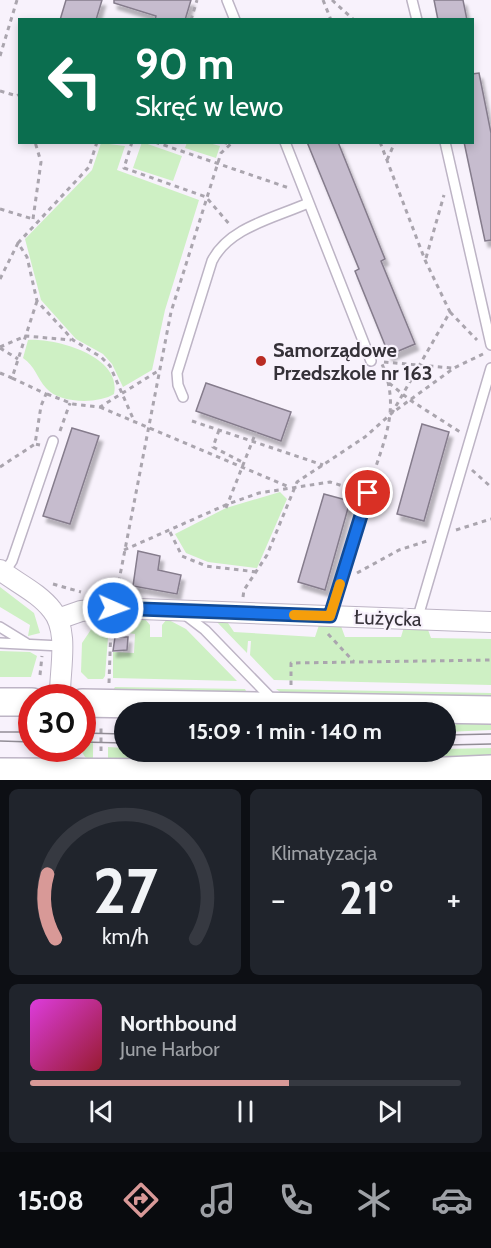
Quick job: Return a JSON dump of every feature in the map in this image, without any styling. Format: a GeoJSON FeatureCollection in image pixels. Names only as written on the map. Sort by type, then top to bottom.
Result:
{"type":"FeatureCollection","features":[{"type":"Feature","properties":{"kind":"main road"},"geometry":{"type":"LineString","coordinates":[[96,703],[284,696],[491,710]]}},
{"type":"Feature","properties":{"kind":"main road"},"geometry":{"type":"LineString","coordinates":[[0,702],[18,702]]}},
{"type":"Feature","properties":{"kind":"main road"},"geometry":{"type":"LineString","coordinates":[[0,772],[62,767],[377,774],[491,769]]}},
{"type":"Feature","properties":{"kind":"street"},"geometry":{"type":"LineString","coordinates":[[2,571],[44,601],[58,619],[52,646],[58,684]]}},
{"type":"Feature","properties":{"kind":"street","name":"Łużycka"},"geometry":{"type":"LineString","coordinates":[[58,619],[81,611],[113,608],[491,622]]}},
{"type":"Feature","properties":{"kind":"lane"},"geometry":{"type":"LineString","coordinates":[[226,0],[234,18]]}},
{"type":"Feature","properties":{"kind":"lane"},"geometry":{"type":"LineString","coordinates":[[412,0],[416,18]]}},
{"type":"Feature","properties":{"kind":"lane"},"geometry":{"type":"LineString","coordinates":[[286,144],[371,361]]}},
{"type":"Feature","properties":{"kind":"lane"},"geometry":{"type":"LineString","coordinates":[[446,144],[489,348]]}},
{"type":"Feature","properties":{"kind":"lane"},"geometry":{"type":"LineString","coordinates":[[183,397],[178,385],[177,373],[212,261],[219,247],[237,233],[308,203]]}},
{"type":"Feature","properties":{"kind":"lane"},"geometry":{"type":"LineString","coordinates":[[417,620],[491,368]]}},
{"type":"Feature","properties":{"kind":"lane"},"geometry":{"type":"LineString","coordinates":[[2,571],[12,561],[52,445]]}},
{"type":"Feature","properties":{"kind":"lane"},"geometry":{"type":"LineString","coordinates":[[320,616],[342,581],[368,493]]}},
{"type":"Feature","properties":{"kind":"lane"},"geometry":{"type":"LineString","coordinates":[[176,610],[206,630],[284,696]]}},
{"type":"Feature","properties":{"kind":"lane"},"geometry":{"type":"LineString","coordinates":[[0,627],[27,644]]}},
{"type":"Feature","properties":{"kind":"lane"},"geometry":{"type":"LineString","coordinates":[[0,643],[52,646]]}},
{"type":"Feature","properties":{"kind":"path"},"geometry":{"type":"LineString","coordinates":[[0,56],[17,0]]}},
{"type":"Feature","properties":{"kind":"path"},"geometry":{"type":"LineString","coordinates":[[192,18],[197,0]]}},
{"type":"Feature","properties":{"kind":"path"},"geometry":{"type":"LineString","coordinates":[[323,0],[330,18]]}},
{"type":"Feature","properties":{"kind":"path"},"geometry":{"type":"LineString","coordinates":[[332,0],[352,18]]}},
{"type":"Feature","properties":{"kind":"path"},"geometry":{"type":"LineString","coordinates":[[0,31],[7,33]]}},
{"type":"Feature","properties":{"kind":"path"},"geometry":{"type":"LineString","coordinates":[[0,91],[18,95]]}},
{"type":"Feature","properties":{"kind":"path"},"geometry":{"type":"LineString","coordinates":[[35,221],[42,162],[36,144]]}},
{"type":"Feature","properties":{"kind":"path"},"geometry":{"type":"LineString","coordinates":[[0,279],[18,243],[35,221],[89,167],[96,144]]}},
{"type":"Feature","properties":{"kind":"path"},"geometry":{"type":"LineString","coordinates":[[131,144],[124,168],[206,197],[237,233]]}},
{"type":"Feature","properties":{"kind":"path"},"geometry":{"type":"LineString","coordinates":[[161,144],[305,194]]}},
{"type":"Feature","properties":{"kind":"path"},"geometry":{"type":"LineString","coordinates":[[109,683],[113,608],[171,312],[221,153],[230,144]]}},
{"type":"Feature","properties":{"kind":"path"},"geometry":{"type":"LineString","coordinates":[[381,144],[425,260],[450,312],[480,343]]}},
{"type":"Feature","properties":{"kind":"path"},"geometry":{"type":"LineString","coordinates":[[387,160],[394,144]]}},
{"type":"Feature","properties":{"kind":"path"},"geometry":{"type":"LineString","coordinates":[[425,260],[452,170]]}},
{"type":"Feature","properties":{"kind":"path"},"geometry":{"type":"LineString","coordinates":[[0,209],[35,221]]}},
{"type":"Feature","properties":{"kind":"path"},"geometry":{"type":"LineString","coordinates":[[18,243],[27,257],[37,301],[73,340],[110,366],[135,423]]}},
{"type":"Feature","properties":{"kind":"path"},"geometry":{"type":"LineString","coordinates":[[12,378],[37,301]]}},
{"type":"Feature","properties":{"kind":"path"},"geometry":{"type":"LineString","coordinates":[[374,474],[392,413],[450,312]]}},
{"type":"Feature","properties":{"kind":"path"},"geometry":{"type":"LineString","coordinates":[[0,348],[26,336],[73,340]]}},
{"type":"Feature","properties":{"kind":"path"},"geometry":{"type":"LineString","coordinates":[[0,348],[18,359]]}},
{"type":"Feature","properties":{"kind":"path"},"geometry":{"type":"LineString","coordinates":[[243,602],[244,590],[267,555],[292,487],[365,437],[392,413],[454,368],[489,348]]}},
{"type":"Feature","properties":{"kind":"path"},"geometry":{"type":"LineString","coordinates":[[392,413],[389,382],[382,362],[454,368]]}},
{"type":"Feature","properties":{"kind":"path"},"geometry":{"type":"LineString","coordinates":[[100,407],[158,371]]}},
{"type":"Feature","properties":{"kind":"path"},"geometry":{"type":"LineString","coordinates":[[0,373],[70,403],[100,407],[135,423],[148,425],[292,487]]}},
{"type":"Feature","properties":{"kind":"path"},"geometry":{"type":"LineString","coordinates":[[389,382],[410,400],[465,435]]}},
{"type":"Feature","properties":{"kind":"path"},"geometry":{"type":"LineString","coordinates":[[35,444],[41,406],[46,394]]}},
{"type":"Feature","properties":{"kind":"path"},"geometry":{"type":"LineString","coordinates":[[66,416],[70,403]]}},
{"type":"Feature","properties":{"kind":"path"},"geometry":{"type":"LineString","coordinates":[[192,421],[323,465]]}},
{"type":"Feature","properties":{"kind":"path"},"geometry":{"type":"LineString","coordinates":[[219,430],[213,447],[243,465]]}},
{"type":"Feature","properties":{"kind":"path"},"geometry":{"type":"LineString","coordinates":[[227,506],[256,432]]}},
{"type":"Feature","properties":{"kind":"path"},"geometry":{"type":"LineString","coordinates":[[0,467],[35,444],[52,445]]}},
{"type":"Feature","properties":{"kind":"path"},"geometry":{"type":"LineString","coordinates":[[464,463],[491,487]]}},
{"type":"Feature","properties":{"kind":"path"},"geometry":{"type":"LineString","coordinates":[[124,550],[227,506],[292,487],[330,482],[368,493]]}},
{"type":"Feature","properties":{"kind":"path"},"geometry":{"type":"LineString","coordinates":[[342,581],[399,550],[491,519]]}},
{"type":"Feature","properties":{"kind":"path"},"geometry":{"type":"LineString","coordinates":[[170,532],[182,556],[206,566],[257,572]]}},
{"type":"Feature","properties":{"kind":"path"},"geometry":{"type":"LineString","coordinates":[[46,582],[82,592]]}},
{"type":"Feature","properties":{"kind":"path"},"geometry":{"type":"LineString","coordinates":[[320,616],[354,662]]}},
{"type":"Feature","properties":{"kind":"path"},"geometry":{"type":"LineString","coordinates":[[40,675],[52,646]]}},
{"type":"Feature","properties":{"kind":"path"},"geometry":{"type":"LineString","coordinates":[[284,696],[291,663],[491,660]]}},
{"type":"Feature","properties":{"kind":"path"},"geometry":{"type":"LineString","coordinates":[[101,729],[101,747]]}},
{"type":"Feature","properties":{"kind":"green space"},"geometry":{"type":"Polygon","coordinates":[[[101,144],[125,146],[117,170],[199,200],[165,310],[152,370],[123,387],[112,364],[103,354],[76,339],[41,300],[25,239],[92,170],[101,144]]]}},
{"type":"Feature","properties":{"kind":"green space"},"geometry":{"type":"Polygon","coordinates":[[[141,144],[148,144],[182,156],[173,181],[133,168],[141,144]]]}},
{"type":"Feature","properties":{"kind":"green space"},"geometry":{"type":"Polygon","coordinates":[[[186,144],[220,146],[216,158],[185,148],[186,144]]]}},
{"type":"Feature","properties":{"kind":"green space"},"geometry":{"type":"Polygon","coordinates":[[[28,340],[70,346],[98,360],[108,369],[114,381],[114,394],[99,400],[79,401],[69,400],[52,393],[23,358],[28,340]]]}},
{"type":"Feature","properties":{"kind":"green space"},"geometry":{"type":"Polygon","coordinates":[[[280,492],[287,499],[257,568],[208,562],[186,553],[175,534],[226,508],[280,492]]]}},
{"type":"Feature","properties":{"kind":"green space"},"geometry":{"type":"Polygon","coordinates":[[[0,587],[34,613],[40,633],[28,636],[30,625],[0,607],[0,587]]]}},
{"type":"Feature","properties":{"kind":"green space"},"geometry":{"type":"Polygon","coordinates":[[[145,619],[150,625],[150,637],[162,637],[162,625],[167,619],[186,629],[237,681],[113,678],[113,652],[134,653],[135,634],[128,633],[128,622],[145,619]]]}},
{"type":"Feature","properties":{"kind":"green space"},"geometry":{"type":"Polygon","coordinates":[[[215,620],[226,620],[234,632],[315,637],[319,625],[341,626],[345,637],[401,637],[404,627],[427,627],[431,638],[491,639],[491,685],[274,680],[250,655],[251,641],[248,641],[247,653],[215,620]]]}},
{"type":"Feature","properties":{"kind":"green space"},"geometry":{"type":"Polygon","coordinates":[[[109,625],[105,676],[103,679],[88,679],[81,672],[82,643],[92,628],[109,625]]]}},
{"type":"Feature","properties":{"kind":"green space"},"geometry":{"type":"Polygon","coordinates":[[[0,651],[30,652],[37,656],[31,677],[0,677],[0,651]]]}},
{"type":"Feature","properties":{"kind":"green space"},"geometry":{"type":"Polygon","coordinates":[[[115,687],[245,689],[248,695],[111,693],[115,687]]]}},
{"type":"Feature","properties":{"kind":"green space"},"geometry":{"type":"Polygon","coordinates":[[[276,689],[491,693],[491,699],[283,694],[276,689]]]}},
{"type":"Feature","properties":{"kind":"green space"},"geometry":{"type":"Polygon","coordinates":[[[456,719],[491,720],[491,730],[456,732],[456,719]]]}},
{"type":"Feature","properties":{"kind":"green space"},"geometry":{"type":"Polygon","coordinates":[[[108,747],[114,747],[114,762],[108,762],[108,747]]]}},
{"type":"Feature","properties":{"kind":"green space"},"geometry":{"type":"Polygon","coordinates":[[[491,748],[491,760],[456,760],[456,749],[491,748]]]}},
{"type":"Feature","properties":{"kind":"building"},"geometry":{"type":"Polygon","coordinates":[[[66,0],[102,0],[97,18],[61,18],[66,0]]]}},
{"type":"Feature","properties":{"kind":"building"},"geometry":{"type":"Polygon","coordinates":[[[114,0],[191,0],[186,18],[156,18],[156,16],[114,3],[114,0]]]}},
{"type":"Feature","properties":{"kind":"building"},"geometry":{"type":"Polygon","coordinates":[[[434,0],[463,0],[467,18],[438,18],[434,0]]]}},
{"type":"Feature","properties":{"kind":"building"},"geometry":{"type":"Polygon","coordinates":[[[479,73],[491,133],[491,240],[485,241],[464,144],[474,144],[474,74],[479,73]]]}},
{"type":"Feature","properties":{"kind":"building"},"geometry":{"type":"Polygon","coordinates":[[[308,144],[339,144],[385,259],[381,261],[415,344],[389,355],[355,271],[359,269],[308,144]]]}},
{"type":"Feature","properties":{"kind":"building"},"geometry":{"type":"Polygon","coordinates":[[[206,383],[291,412],[281,441],[196,411],[206,383]]]}},
{"type":"Feature","properties":{"kind":"building"},"geometry":{"type":"Polygon","coordinates":[[[422,424],[449,432],[424,521],[397,514],[422,424]]]}},
{"type":"Feature","properties":{"kind":"building"},"geometry":{"type":"Polygon","coordinates":[[[72,428],[99,436],[70,524],[43,516],[72,428]]]}},
{"type":"Feature","properties":{"kind":"building"},"geometry":{"type":"Polygon","coordinates":[[[324,494],[350,501],[325,590],[298,582],[324,494]]]}},
{"type":"Feature","properties":{"kind":"building"},"geometry":{"type":"Polygon","coordinates":[[[138,551],[160,556],[158,570],[181,575],[177,594],[133,586],[138,551]]]}},
{"type":"Feature","properties":{"kind":"building"},"geometry":{"type":"Polygon","coordinates":[[[115,637],[128,637],[127,650],[113,651],[115,637]]]}},
{"type":"Feature","properties":{"kind":"tram line"},"geometry":{"type":"LineString","coordinates":[[0,732],[18,732]]}},
{"type":"Feature","properties":{"kind":"tram line"},"geometry":{"type":"LineString","coordinates":[[96,733],[114,734]]}},
{"type":"Feature","properties":{"kind":"tram line"},"geometry":{"type":"LineString","coordinates":[[456,735],[491,734]]}},
{"type":"Feature","properties":{"kind":"tram line"},"geometry":{"type":"LineString","coordinates":[[0,741],[18,742]]}},
{"type":"Feature","properties":{"kind":"tram line"},"geometry":{"type":"LineString","coordinates":[[96,742],[114,743]]}},
{"type":"Feature","properties":{"kind":"tram line"},"geometry":{"type":"LineString","coordinates":[[456,745],[491,744]]}},
{"type":"Feature","properties":{"kind":"slow traffic"},"geometry":{"type":"LineString","coordinates":[[294,615],[330,616],[340,584]]}},
{"type":"Feature","properties":{"kind":"place","name":"Samorządowe Przedszkole nr 163"},"geometry":{"type":"Point","coordinates":[261,361]}},
{"type":"Feature","properties":{"kind":"route"},"geometry":{"type":"LineString","coordinates":[[113,608],[330,616],[368,493]]}}]}
